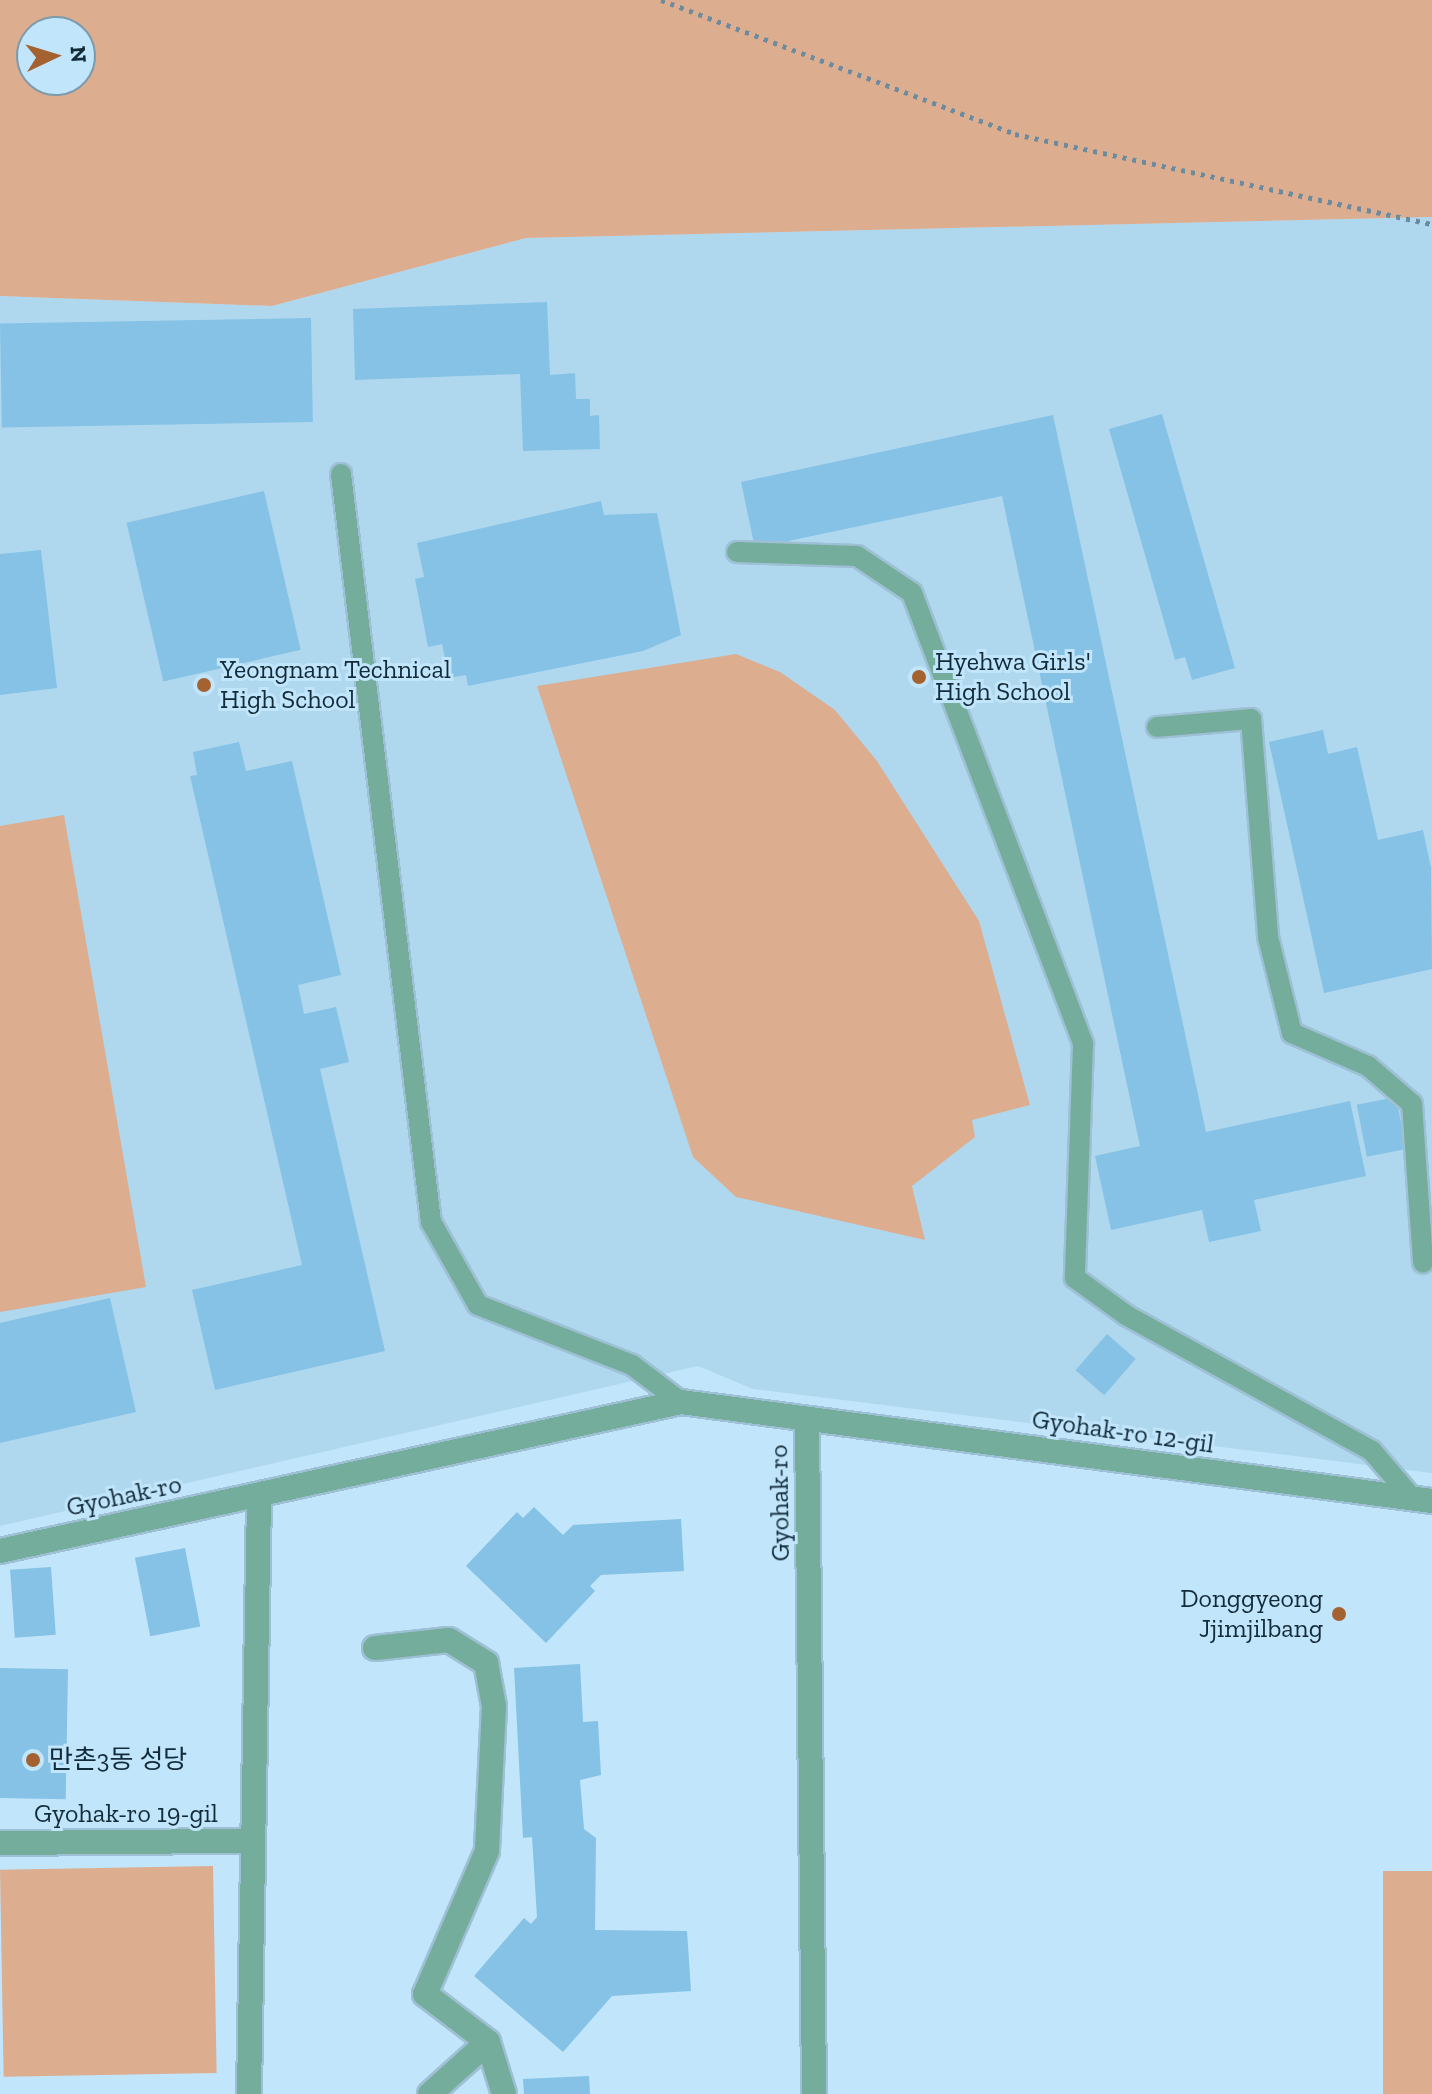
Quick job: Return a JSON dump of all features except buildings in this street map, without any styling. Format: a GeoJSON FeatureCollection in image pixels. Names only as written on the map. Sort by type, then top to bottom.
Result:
{"type":"FeatureCollection","features":[{"type":"Feature","properties":{"kind":"street","name":"Gyohak-ro"},"geometry":{"type":"LineString","coordinates":[[0,1551],[681,1402],[807,1423],[814,2094]]}},
{"type":"Feature","properties":{"kind":"street","name":"Gyohak-ro 12-gil"},"geometry":{"type":"LineString","coordinates":[[807,1423],[1423,1500]]}},
{"type":"Feature","properties":{"kind":"street"},"geometry":{"type":"LineString","coordinates":[[249,2094],[259,1496]]}},
{"type":"Feature","properties":{"kind":"street"},"geometry":{"type":"LineString","coordinates":[[375,1648],[449,1640],[486,1663],[494,1706],[487,1851],[425,1994],[488,2042],[504,2094]]}},
{"type":"Feature","properties":{"kind":"street","name":"Gyohak-ro 19-gil"},"geometry":{"type":"LineString","coordinates":[[0,1843],[252,1841]]}},
{"type":"Feature","properties":{"kind":"street"},"geometry":{"type":"LineString","coordinates":[[430,2094],[488,2042]]}},
{"type":"Feature","properties":{"kind":"lane"},"geometry":{"type":"LineString","coordinates":[[341,474],[431,1222],[478,1305],[632,1365],[681,1402]]}},
{"type":"Feature","properties":{"kind":"lane"},"geometry":{"type":"LineString","coordinates":[[737,552],[857,556],[912,593],[1083,1044],[1075,1278],[1126,1315],[1372,1451],[1423,1500]]}},
{"type":"Feature","properties":{"kind":"lane"},"geometry":{"type":"LineString","coordinates":[[1157,727],[1251,719],[1268,937],[1292,1033],[1368,1066],[1412,1104],[1423,1263]]}},
{"type":"Feature","properties":{"kind":"path"},"geometry":{"type":"LineString","coordinates":[[661,0],[1015,134],[1432,224]]}},
{"type":"Feature","properties":{"kind":"shaded area"},"geometry":{"type":"Polygon","coordinates":[[[0,0],[1432,0],[1432,217],[526,238],[272,306],[0,296],[0,0]]]}},
{"type":"Feature","properties":{"kind":"shaded area","name":"Hyehwa Girls' High School"},"geometry":{"type":"Polygon","coordinates":[[[1432,217],[1432,1473],[753,1389],[698,1366],[0,1526],[0,296],[272,306],[526,238],[1432,217]]]}},
{"type":"Feature","properties":{"kind":"shaded area"},"geometry":{"type":"Polygon","coordinates":[[[736,654],[780,672],[835,710],[877,761],[979,921],[1030,1105],[972,1120],[975,1137],[912,1186],[925,1240],[736,1197],[693,1157],[537,686],[736,654]]]}},
{"type":"Feature","properties":{"kind":"shaded area"},"geometry":{"type":"Polygon","coordinates":[[[64,815],[146,1287],[0,1312],[0,826],[64,815]]]}},
{"type":"Feature","properties":{"kind":"shaded area"},"geometry":{"type":"Polygon","coordinates":[[[213,1866],[217,2073],[4,2077],[0,1870],[213,1866]]]}},
{"type":"Feature","properties":{"kind":"shaded area"},"geometry":{"type":"Polygon","coordinates":[[[1383,1871],[1432,1871],[1432,2094],[1383,2094],[1383,1871]]]}},
{"type":"Feature","properties":{"kind":"place","name":"Hyehwa Girls' High School"},"geometry":{"type":"Point","coordinates":[919,677]}},
{"type":"Feature","properties":{"kind":"place","name":"Yeongnam Technical High School"},"geometry":{"type":"Point","coordinates":[204,685]}},
{"type":"Feature","properties":{"kind":"place","name":"Donggyeong Jjimjilbang"},"geometry":{"type":"Point","coordinates":[1339,1614]}},
{"type":"Feature","properties":{"kind":"place","name":"만촌3동 성당"},"geometry":{"type":"Point","coordinates":[33,1760]}}]}
